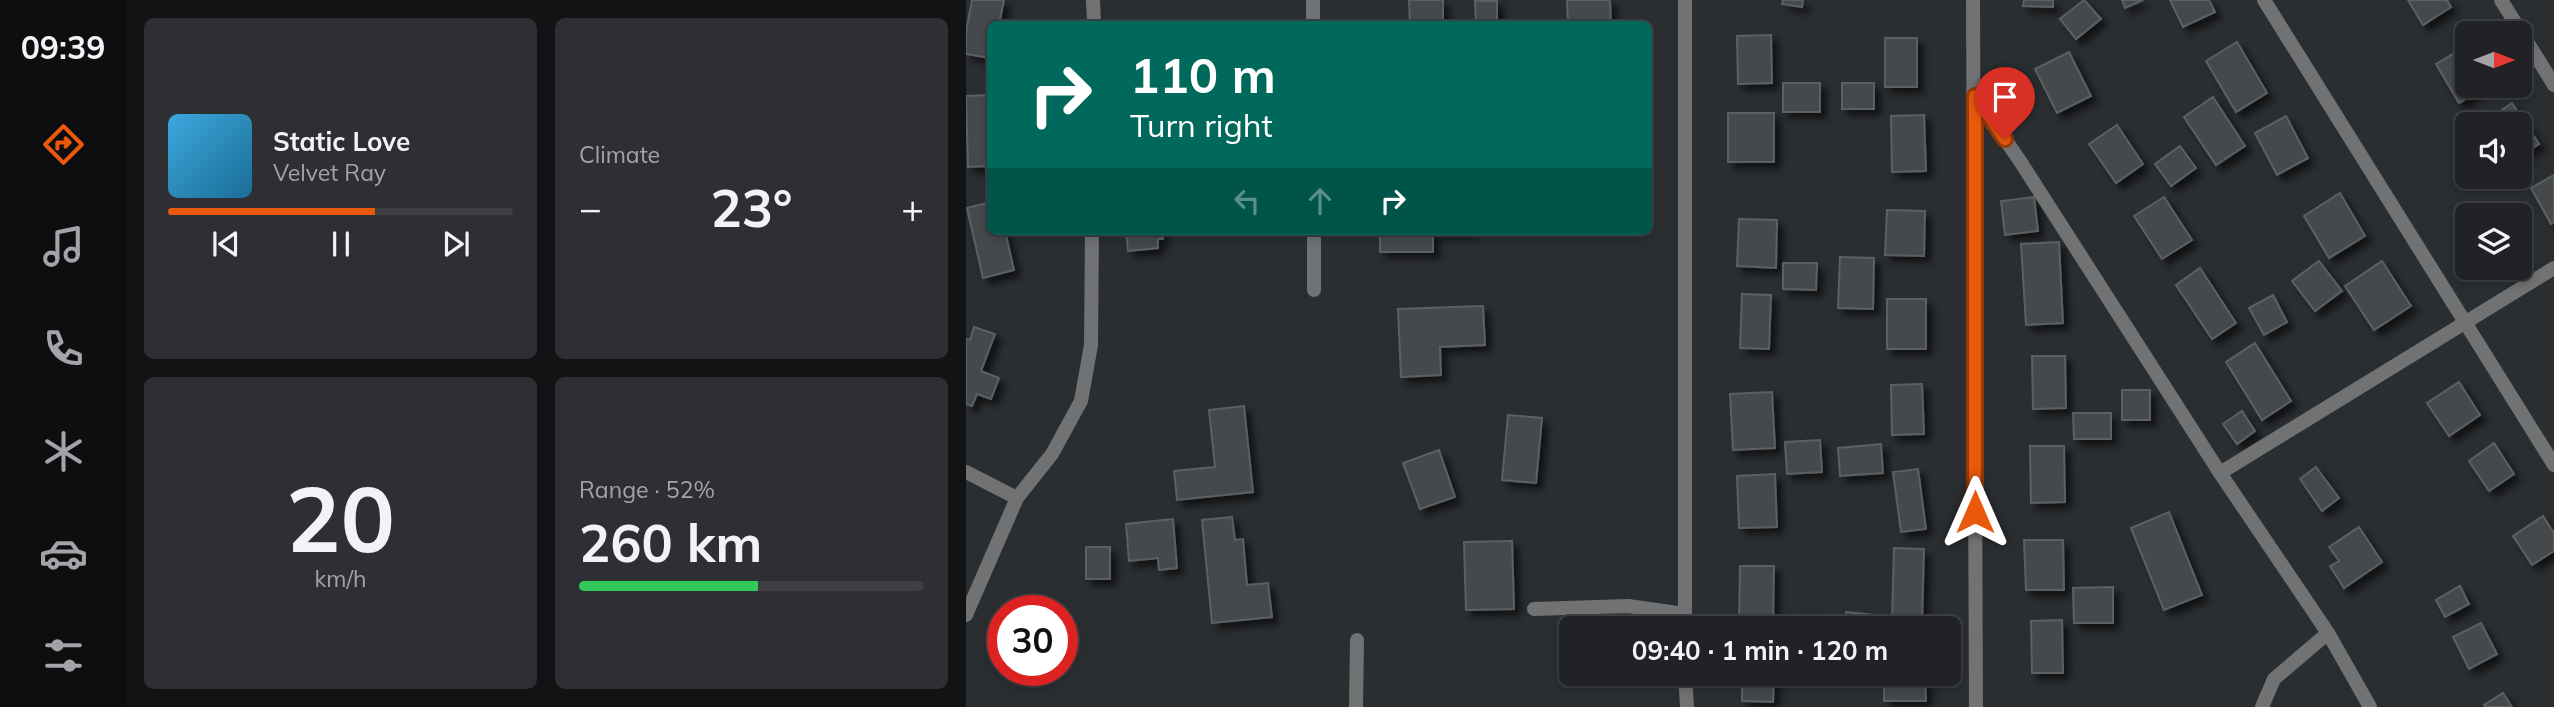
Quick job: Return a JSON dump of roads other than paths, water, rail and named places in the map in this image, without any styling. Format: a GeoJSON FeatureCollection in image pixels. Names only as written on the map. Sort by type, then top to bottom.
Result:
{"type":"FeatureCollection","features":[{"type":"Feature","properties":{"kind":"street"},"geometry":{"type":"LineString","coordinates":[[1093,0],[1094,21]]}},
{"type":"Feature","properties":{"kind":"street"},"geometry":{"type":"LineString","coordinates":[[1313,0],[1313,21]]}},
{"type":"Feature","properties":{"kind":"street"},"geometry":{"type":"LineString","coordinates":[[1685,0],[1685,616]]}},
{"type":"Feature","properties":{"kind":"street"},"geometry":{"type":"LineString","coordinates":[[1973,0],[1976,707]]}},
{"type":"Feature","properties":{"kind":"street"},"geometry":{"type":"LineString","coordinates":[[2264,0],[2554,465]]}},
{"type":"Feature","properties":{"kind":"street"},"geometry":{"type":"LineString","coordinates":[[2501,0],[2554,85]]}},
{"type":"Feature","properties":{"kind":"street"},"geometry":{"type":"LineString","coordinates":[[1975,96],[2020,161],[2220,473],[2329,634],[2370,707]]}},
{"type":"Feature","properties":{"kind":"street"},"geometry":{"type":"LineString","coordinates":[[966,615],[1017,499],[1052,454],[1081,401],[1091,345],[1092,235]]}},
{"type":"Feature","properties":{"kind":"street"},"geometry":{"type":"LineString","coordinates":[[1314,235],[1314,290]]}},
{"type":"Feature","properties":{"kind":"street"},"geometry":{"type":"LineString","coordinates":[[2220,473],[2554,268]]}},
{"type":"Feature","properties":{"kind":"street"},"geometry":{"type":"LineString","coordinates":[[966,472],[1017,499]]}},
{"type":"Feature","properties":{"kind":"street"},"geometry":{"type":"LineString","coordinates":[[1534,609],[1628,606],[1666,616]]}},
{"type":"Feature","properties":{"kind":"street"},"geometry":{"type":"LineString","coordinates":[[2262,707],[2274,679],[2329,634]]}},
{"type":"Feature","properties":{"kind":"street"},"geometry":{"type":"LineString","coordinates":[[1356,707],[1357,640]]}},
{"type":"Feature","properties":{"kind":"street"},"geometry":{"type":"LineString","coordinates":[[1686,686],[1687,707]]}}]}
